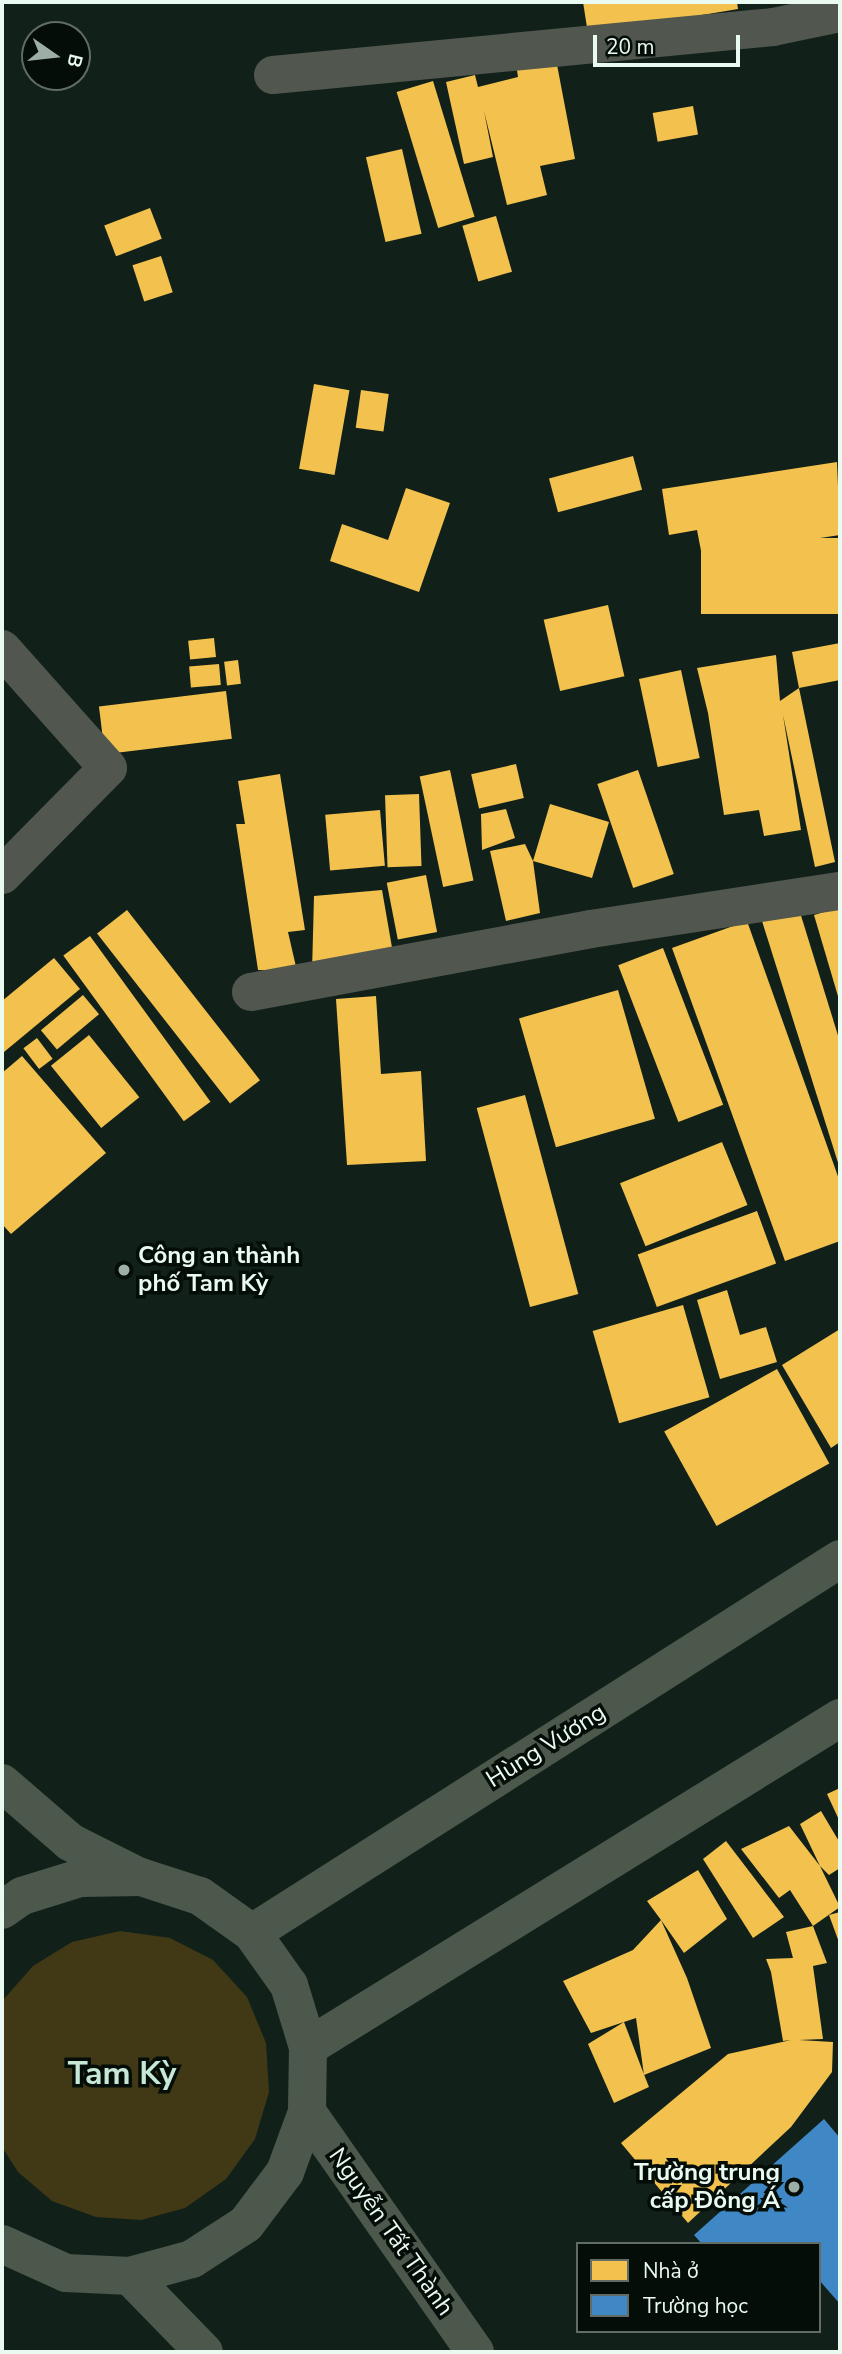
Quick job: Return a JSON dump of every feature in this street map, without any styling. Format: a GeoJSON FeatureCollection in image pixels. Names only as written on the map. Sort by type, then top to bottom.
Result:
{"type":"FeatureCollection","features":[{"type":"Feature","properties":{"kind":"main road","name":"Hùng Vương"},"geometry":{"type":"LineString","coordinates":[[252,1933],[840,1559]]}},
{"type":"Feature","properties":{"kind":"main road"},"geometry":{"type":"LineString","coordinates":[[308,2046],[840,1717]]}},
{"type":"Feature","properties":{"kind":"main road"},"geometry":{"type":"LineString","coordinates":[[2,1759],[70,1842]]}},
{"type":"Feature","properties":{"kind":"main road"},"geometry":{"type":"LineString","coordinates":[[2,1783],[70,1842],[141,1877],[200,1896],[252,1933],[289,1985],[308,2046],[307,2112],[285,2172],[246,2224],[192,2259],[130,2277],[66,2273],[3,2248]]}},
{"type":"Feature","properties":{"kind":"main road"},"geometry":{"type":"LineString","coordinates":[[2,1910],[22,1896],[80,1878],[141,1877]]}},
{"type":"Feature","properties":{"kind":"main road","name":"Nguyễn Tất Thành"},"geometry":{"type":"LineString","coordinates":[[307,2112],[475,2352]]}},
{"type":"Feature","properties":{"kind":"main road"},"geometry":{"type":"LineString","coordinates":[[130,2277],[204,2352]]}},
{"type":"Feature","properties":{"kind":"street"},"geometry":{"type":"LineString","coordinates":[[273,75],[770,14],[840,13]]}},
{"type":"Feature","properties":{"kind":"street"},"geometry":{"type":"LineString","coordinates":[[2,649],[108,768],[2,875]]}},
{"type":"Feature","properties":{"kind":"street"},"geometry":{"type":"LineString","coordinates":[[251,992],[591,929],[840,891]]}},
{"type":"Feature","properties":{"kind":"shaded area"},"geometry":{"type":"Polygon","coordinates":[[[120,1931],[170,1938],[213,1960],[247,1997],[266,2043],[269,2092],[255,2139],[226,2179],[185,2208],[141,2220],[96,2217],[52,2201],[18,2172],[2,2147],[3,2000],[33,1966],[72,1942],[120,1931]]]}},
{"type":"Feature","properties":{"kind":"building: Nhà ở"},"geometry":{"type":"Polygon","coordinates":[[[583,2],[737,2],[738,9],[588,34],[583,2]]]}},
{"type":"Feature","properties":{"kind":"building: Nhà ở"},"geometry":{"type":"Polygon","coordinates":[[[554,49],[575,159],[540,166],[547,195],[507,205],[484,111],[493,157],[464,164],[446,82],[475,75],[478,87],[518,77],[515,57],[554,49]]]}},
{"type":"Feature","properties":{"kind":"building: Nhà ở"},"geometry":{"type":"Polygon","coordinates":[[[433,81],[475,217],[438,228],[397,92],[433,81]]]}},
{"type":"Feature","properties":{"kind":"building: Nhà ở"},"geometry":{"type":"Polygon","coordinates":[[[693,106],[698,135],[658,142],[653,113],[693,106]]]}},
{"type":"Feature","properties":{"kind":"building: Nhà ở"},"geometry":{"type":"Polygon","coordinates":[[[402,149],[422,234],[386,242],[366,157],[402,149]]]}},
{"type":"Feature","properties":{"kind":"building: Nhà ở"},"geometry":{"type":"Polygon","coordinates":[[[150,208],[162,239],[116,256],[104,226],[150,208]]]}},
{"type":"Feature","properties":{"kind":"building: Nhà ở"},"geometry":{"type":"Polygon","coordinates":[[[496,216],[512,272],[478,281],[462,226],[496,216]]]}},
{"type":"Feature","properties":{"kind":"building: Nhà ở"},"geometry":{"type":"Polygon","coordinates":[[[161,256],[173,292],[144,301],[132,265],[161,256]]]}},
{"type":"Feature","properties":{"kind":"building: Nhà ở"},"geometry":{"type":"Polygon","coordinates":[[[314,384],[349,390],[335,475],[299,469],[314,384]]]}},
{"type":"Feature","properties":{"kind":"building: Nhà ở"},"geometry":{"type":"Polygon","coordinates":[[[361,390],[389,394],[383,432],[356,428],[361,390]]]}},
{"type":"Feature","properties":{"kind":"building: Nhà ở"},"geometry":{"type":"Polygon","coordinates":[[[633,456],[642,490],[558,512],[549,479],[633,456]]]}},
{"type":"Feature","properties":{"kind":"building: Nhà ở"},"geometry":{"type":"Polygon","coordinates":[[[837,462],[840,535],[702,556],[697,530],[669,535],[662,489],[837,462]]]}},
{"type":"Feature","properties":{"kind":"building: Nhà ở"},"geometry":{"type":"Polygon","coordinates":[[[406,488],[450,503],[419,592],[330,561],[342,524],[388,540],[406,488]]]}},
{"type":"Feature","properties":{"kind":"building: Nhà ở"},"geometry":{"type":"Polygon","coordinates":[[[701,538],[840,538],[840,614],[701,614],[701,538]]]}},
{"type":"Feature","properties":{"kind":"building: Nhà ở"},"geometry":{"type":"Polygon","coordinates":[[[608,605],[624,676],[560,691],[544,620],[608,605]]]}},
{"type":"Feature","properties":{"kind":"building: Nhà ở"},"geometry":{"type":"Polygon","coordinates":[[[214,638],[216,657],[190,660],[188,641],[214,638]]]}},
{"type":"Feature","properties":{"kind":"building: Nhà ở"},"geometry":{"type":"Polygon","coordinates":[[[840,643],[840,680],[799,688],[792,652],[840,643]]]}},
{"type":"Feature","properties":{"kind":"building: Nhà ở"},"geometry":{"type":"Polygon","coordinates":[[[776,655],[780,701],[799,688],[835,862],[815,867],[783,715],[801,830],[764,836],[759,810],[724,815],[708,713],[697,668],[776,655]]]}},
{"type":"Feature","properties":{"kind":"building: Nhà ở"},"geometry":{"type":"Polygon","coordinates":[[[238,660],[241,684],[227,686],[224,662],[238,660]]]}},
{"type":"Feature","properties":{"kind":"building: Nhà ở"},"geometry":{"type":"Polygon","coordinates":[[[219,664],[221,685],[191,688],[189,667],[219,664]]]}},
{"type":"Feature","properties":{"kind":"building: Nhà ở"},"geometry":{"type":"Polygon","coordinates":[[[681,670],[700,758],[658,767],[639,679],[681,670]]]}},
{"type":"Feature","properties":{"kind":"building: Nhà ở"},"geometry":{"type":"Polygon","coordinates":[[[226,691],[232,739],[105,754],[99,707],[226,691]]]}},
{"type":"Feature","properties":{"kind":"building: Nhà ở"},"geometry":{"type":"Polygon","coordinates":[[[516,764],[524,798],[479,808],[471,774],[516,764]]]}},
{"type":"Feature","properties":{"kind":"building: Nhà ở"},"geometry":{"type":"Polygon","coordinates":[[[450,770],[473,881],[443,887],[420,776],[450,770]]]}},
{"type":"Feature","properties":{"kind":"building: Nhà ở"},"geometry":{"type":"Polygon","coordinates":[[[638,770],[674,874],[633,888],[597,784],[638,770]]]}},
{"type":"Feature","properties":{"kind":"building: Nhà ở"},"geometry":{"type":"Polygon","coordinates":[[[280,774],[305,930],[288,932],[297,971],[258,970],[236,824],[245,824],[238,781],[280,774]]]}},
{"type":"Feature","properties":{"kind":"building: Nhà ở"},"geometry":{"type":"Polygon","coordinates":[[[419,794],[422,866],[388,867],[385,795],[419,794]]]}},
{"type":"Feature","properties":{"kind":"building: Nhà ở"},"geometry":{"type":"Polygon","coordinates":[[[550,804],[609,822],[592,878],[533,861],[550,804]]]}},
{"type":"Feature","properties":{"kind":"building: Nhà ở"},"geometry":{"type":"Polygon","coordinates":[[[506,809],[515,838],[482,850],[481,814],[506,809]]]}},
{"type":"Feature","properties":{"kind":"building: Nhà ở"},"geometry":{"type":"Polygon","coordinates":[[[380,810],[385,866],[330,871],[325,815],[380,810]]]}},
{"type":"Feature","properties":{"kind":"building: Nhà ở"},"geometry":{"type":"Polygon","coordinates":[[[525,844],[533,861],[540,913],[506,921],[490,851],[525,844]]]}},
{"type":"Feature","properties":{"kind":"building: Nhà ở"},"geometry":{"type":"Polygon","coordinates":[[[426,875],[437,932],[398,940],[387,883],[426,875]]]}},
{"type":"Feature","properties":{"kind":"building: Nhà ở"},"geometry":{"type":"Polygon","coordinates":[[[382,890],[394,959],[312,972],[314,896],[382,890]]]}},
{"type":"Feature","properties":{"kind":"building: Nhà ở"},"geometry":{"type":"Polygon","coordinates":[[[840,907],[840,1003],[814,915],[840,907]]]}},
{"type":"Feature","properties":{"kind":"building: Nhà ở"},"geometry":{"type":"Polygon","coordinates":[[[799,909],[840,1042],[840,1169],[762,921],[799,909]]]}},
{"type":"Feature","properties":{"kind":"building: Nhà ở"},"geometry":{"type":"Polygon","coordinates":[[[127,910],[260,1080],[230,1104],[97,933],[127,910]]]}},
{"type":"Feature","properties":{"kind":"building: Nhà ở"},"geometry":{"type":"Polygon","coordinates":[[[747,921],[840,1182],[840,1241],[785,1261],[672,948],[747,921]]]}},
{"type":"Feature","properties":{"kind":"building: Nhà ở"},"geometry":{"type":"Polygon","coordinates":[[[90,936],[210,1102],[184,1121],[63,955],[90,936]]]}},
{"type":"Feature","properties":{"kind":"building: Nhà ở"},"geometry":{"type":"Polygon","coordinates":[[[663,948],[723,1105],[678,1122],[618,965],[663,948]]]}},
{"type":"Feature","properties":{"kind":"building: Nhà ở"},"geometry":{"type":"Polygon","coordinates":[[[54,958],[80,989],[4,1052],[2,1001],[54,958]]]}},
{"type":"Feature","properties":{"kind":"building: Nhà ở"},"geometry":{"type":"Polygon","coordinates":[[[618,990],[655,1119],[556,1147],[519,1018],[618,990]]]}},
{"type":"Feature","properties":{"kind":"building: Nhà ở"},"geometry":{"type":"Polygon","coordinates":[[[83,995],[99,1014],[57,1050],[41,1030],[83,995]]]}},
{"type":"Feature","properties":{"kind":"building: Nhà ở"},"geometry":{"type":"Polygon","coordinates":[[[376,996],[381,1074],[421,1071],[426,1161],[347,1165],[336,999],[376,996]]]}},
{"type":"Feature","properties":{"kind":"building: Nhà ở"},"geometry":{"type":"Polygon","coordinates":[[[89,1035],[139,1097],[101,1128],[51,1066],[89,1035]]]}},
{"type":"Feature","properties":{"kind":"building: Nhà ở"},"geometry":{"type":"Polygon","coordinates":[[[37,1038],[53,1059],[39,1069],[23,1048],[37,1038]]]}},
{"type":"Feature","properties":{"kind":"building: Nhà ở"},"geometry":{"type":"Polygon","coordinates":[[[22,1056],[106,1153],[11,1234],[2,1224],[2,1073],[22,1056]]]}},
{"type":"Feature","properties":{"kind":"building: Nhà ở"},"geometry":{"type":"Polygon","coordinates":[[[525,1095],[578,1294],[530,1307],[477,1108],[525,1095]]]}},
{"type":"Feature","properties":{"kind":"building: Nhà ở"},"geometry":{"type":"Polygon","coordinates":[[[722,1142],[747,1205],[645,1246],[620,1183],[722,1142]]]}},
{"type":"Feature","properties":{"kind":"building: Nhà ở"},"geometry":{"type":"Polygon","coordinates":[[[757,1211],[776,1264],[657,1307],[638,1254],[757,1211]]]}},
{"type":"Feature","properties":{"kind":"building: Nhà ở"},"geometry":{"type":"Polygon","coordinates":[[[727,1290],[740,1335],[766,1327],[777,1362],[720,1379],[697,1300],[727,1290]]]}},
{"type":"Feature","properties":{"kind":"building: Nhà ở"},"geometry":{"type":"Polygon","coordinates":[[[683,1305],[709,1397],[619,1423],[593,1331],[683,1305]]]}},
{"type":"Feature","properties":{"kind":"building: Nhà ở"},"geometry":{"type":"Polygon","coordinates":[[[840,1329],[840,1442],[831,1448],[782,1365],[840,1329]]]}},
{"type":"Feature","properties":{"kind":"building: Nhà ở"},"geometry":{"type":"Polygon","coordinates":[[[777,1369],[829,1463],[717,1526],[664,1432],[777,1369]]]}},
{"type":"Feature","properties":{"kind":"building: Nhà ở"},"geometry":{"type":"Polygon","coordinates":[[[840,1788],[840,1822],[827,1794],[840,1788]]]}},
{"type":"Feature","properties":{"kind":"building: Nhà ở"},"geometry":{"type":"Polygon","coordinates":[[[821,1811],[840,1843],[840,1868],[829,1875],[820,1866],[800,1824],[821,1811]]]}},
{"type":"Feature","properties":{"kind":"building: Nhà ở"},"geometry":{"type":"Polygon","coordinates":[[[789,1826],[820,1866],[840,1907],[813,1926],[790,1890],[779,1898],[741,1849],[789,1826]]]}},
{"type":"Feature","properties":{"kind":"building: Nhà ở"},"geometry":{"type":"Polygon","coordinates":[[[726,1841],[784,1917],[753,1938],[703,1859],[726,1841]]]}},
{"type":"Feature","properties":{"kind":"building: Nhà ở"},"geometry":{"type":"Polygon","coordinates":[[[698,1870],[727,1919],[684,1953],[647,1901],[698,1870]]]}},
{"type":"Feature","properties":{"kind":"building: Nhà ở"},"geometry":{"type":"Polygon","coordinates":[[[840,1912],[840,1945],[829,1915],[840,1912]]]}},
{"type":"Feature","properties":{"kind":"building: Nhà ở"},"geometry":{"type":"Polygon","coordinates":[[[661,1920],[687,1978],[711,2048],[644,2075],[649,2087],[614,2103],[588,2044],[624,2022],[591,2033],[563,1981],[633,1950],[661,1920]],[[636,2018],[624,2022],[644,2074],[636,2018]]]}},
{"type":"Feature","properties":{"kind":"building: Nhà ở"},"geometry":{"type":"Polygon","coordinates":[[[813,1926],[827,1963],[813,1966],[823,2039],[799,2040],[833,2042],[832,2072],[791,2127],[688,2223],[621,2143],[728,2054],[791,2040],[783,2041],[771,1972],[766,1959],[793,1958],[786,1932],[813,1926]]]}},
{"type":"Feature","properties":{"kind":"building: Trường học","name":"Trường trung cấp Đông Á"},"geometry":{"type":"Polygon","coordinates":[[[824,2119],[840,2138],[840,2304],[821,2282],[821,2242],[700,2242],[694,2235],[824,2119]]]}},
{"type":"Feature","properties":{"kind":"place","name":"Công an thành phố Tam Kỳ"},"geometry":{"type":"Point","coordinates":[124,1270]}},
{"type":"Feature","properties":{"kind":"place","name":"Trường trung cấp Đông Á"},"geometry":{"type":"Point","coordinates":[794,2187]}},
{"type":"Feature","properties":{"kind":"district","name":"Tam Kỳ"},"geometry":{"type":"Point","coordinates":[122,2074]}}]}
